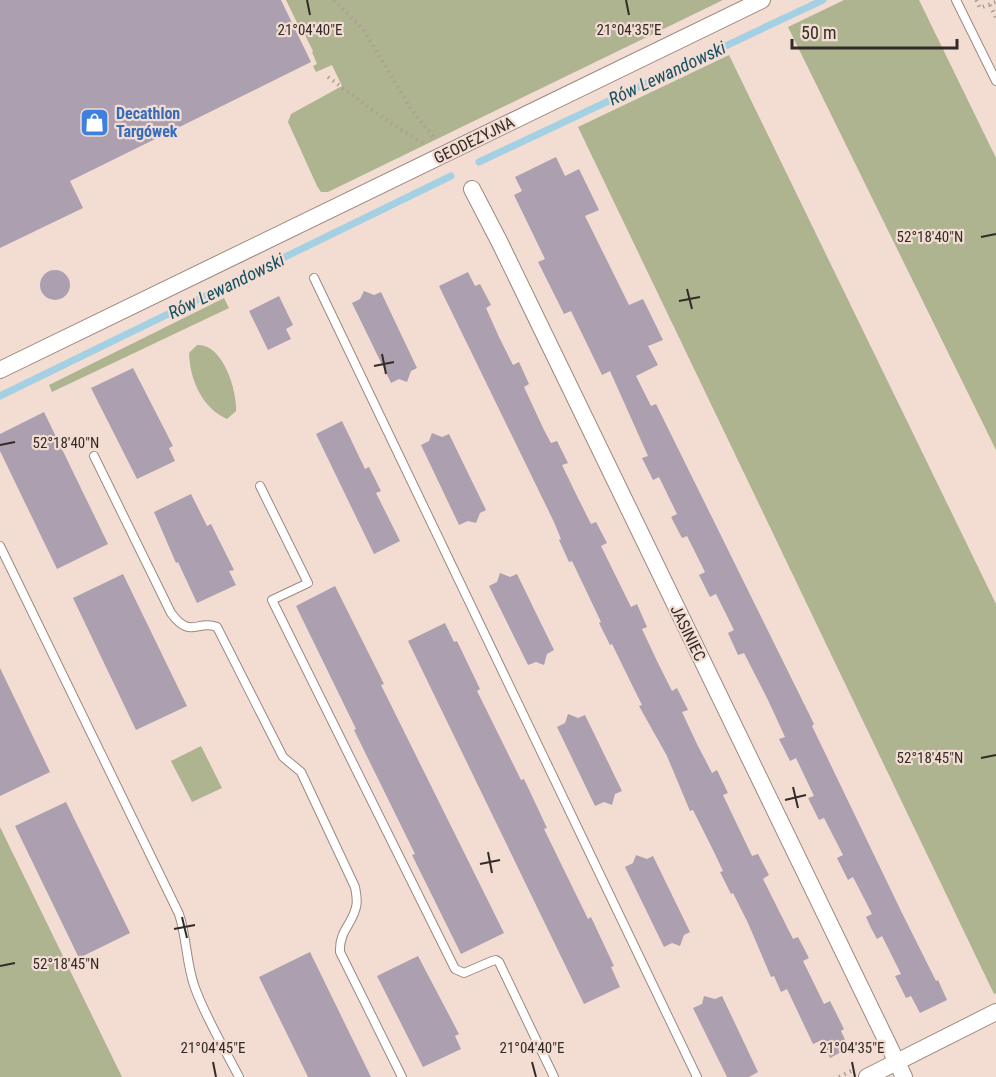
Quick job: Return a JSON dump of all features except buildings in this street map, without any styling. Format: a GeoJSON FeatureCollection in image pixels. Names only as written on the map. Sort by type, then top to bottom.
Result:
{"type":"FeatureCollection","features":[{"type":"Feature","properties":{"kind":"street","name":"GEODEZYJNA"},"geometry":{"type":"LineString","coordinates":[[0,370],[762,0]]}},
{"type":"Feature","properties":{"kind":"street","name":"JASINIEC"},"geometry":{"type":"LineString","coordinates":[[471,189],[500,243],[900,1070]]}},
{"type":"Feature","properties":{"kind":"street"},"geometry":{"type":"LineString","coordinates":[[867,1077],[900,1070],[996,1012]]}},
{"type":"Feature","properties":{"kind":"lane"},"geometry":{"type":"LineString","coordinates":[[956,0],[996,81]]}},
{"type":"Feature","properties":{"kind":"lane"},"geometry":{"type":"LineString","coordinates":[[314,278],[697,1077]]}},
{"type":"Feature","properties":{"kind":"lane"},"geometry":{"type":"LineString","coordinates":[[94,456],[171,614],[187,627],[213,625],[218,627],[283,757],[301,772],[355,887],[357,906],[339,942],[340,952],[402,1077]]}},
{"type":"Feature","properties":{"kind":"lane"},"geometry":{"type":"LineString","coordinates":[[260,486],[308,583],[273,600],[364,787],[455,969],[469,972],[492,961],[498,961],[554,1077]]}},
{"type":"Feature","properties":{"kind":"lane"},"geometry":{"type":"LineString","coordinates":[[0,546],[179,915],[184,928],[184,944],[195,988],[239,1077]]}},
{"type":"Feature","properties":{"kind":"path"},"geometry":{"type":"LineString","coordinates":[[334,0],[363,29],[411,109],[438,142]]}},
{"type":"Feature","properties":{"kind":"path"},"geometry":{"type":"LineString","coordinates":[[976,0],[980,8],[996,2]]}},
{"type":"Feature","properties":{"kind":"path"},"geometry":{"type":"LineString","coordinates":[[990,5],[996,18]]}},
{"type":"Feature","properties":{"kind":"path"},"geometry":{"type":"LineString","coordinates":[[328,77],[389,122],[429,147]]}},
{"type":"Feature","properties":{"kind":"green space"},"geometry":{"type":"Polygon","coordinates":[[[286,0],[723,0],[328,192],[321,192],[288,122],[291,114],[342,86],[332,65],[316,72],[313,66],[317,64],[313,51],[286,0]]]}},
{"type":"Feature","properties":{"kind":"green space"},"geometry":{"type":"Polygon","coordinates":[[[844,0],[919,0],[996,158],[996,450],[788,27],[844,0]]]}},
{"type":"Feature","properties":{"kind":"green space"},"geometry":{"type":"Polygon","coordinates":[[[729,55],[996,604],[996,993],[994,994],[578,127],[729,55]]]}},
{"type":"Feature","properties":{"kind":"green space"},"geometry":{"type":"Polygon","coordinates":[[[224,298],[229,308],[52,392],[49,385],[224,298]]]}},
{"type":"Feature","properties":{"kind":"green space"},"geometry":{"type":"Polygon","coordinates":[[[197,345],[206,346],[214,352],[227,370],[234,392],[236,411],[227,419],[211,408],[195,383],[189,353],[197,345]]]}},
{"type":"Feature","properties":{"kind":"green space"},"geometry":{"type":"Polygon","coordinates":[[[201,746],[222,788],[192,802],[171,761],[201,746]]]}},
{"type":"Feature","properties":{"kind":"green space"},"geometry":{"type":"Polygon","coordinates":[[[0,827],[122,1077],[0,1077],[0,827]]]}},
{"type":"Feature","properties":{"kind":"waterway","name":"Rów Lewandowski"},"geometry":{"type":"LineString","coordinates":[[479,162],[823,0]]}},
{"type":"Feature","properties":{"kind":"waterway","name":"Rów Lewandowski"},"geometry":{"type":"LineString","coordinates":[[0,396],[451,176]]}},
{"type":"Feature","properties":{"kind":"place","name":"Decathlon Targówek"},"geometry":{"type":"Point","coordinates":[95,122]}}]}
